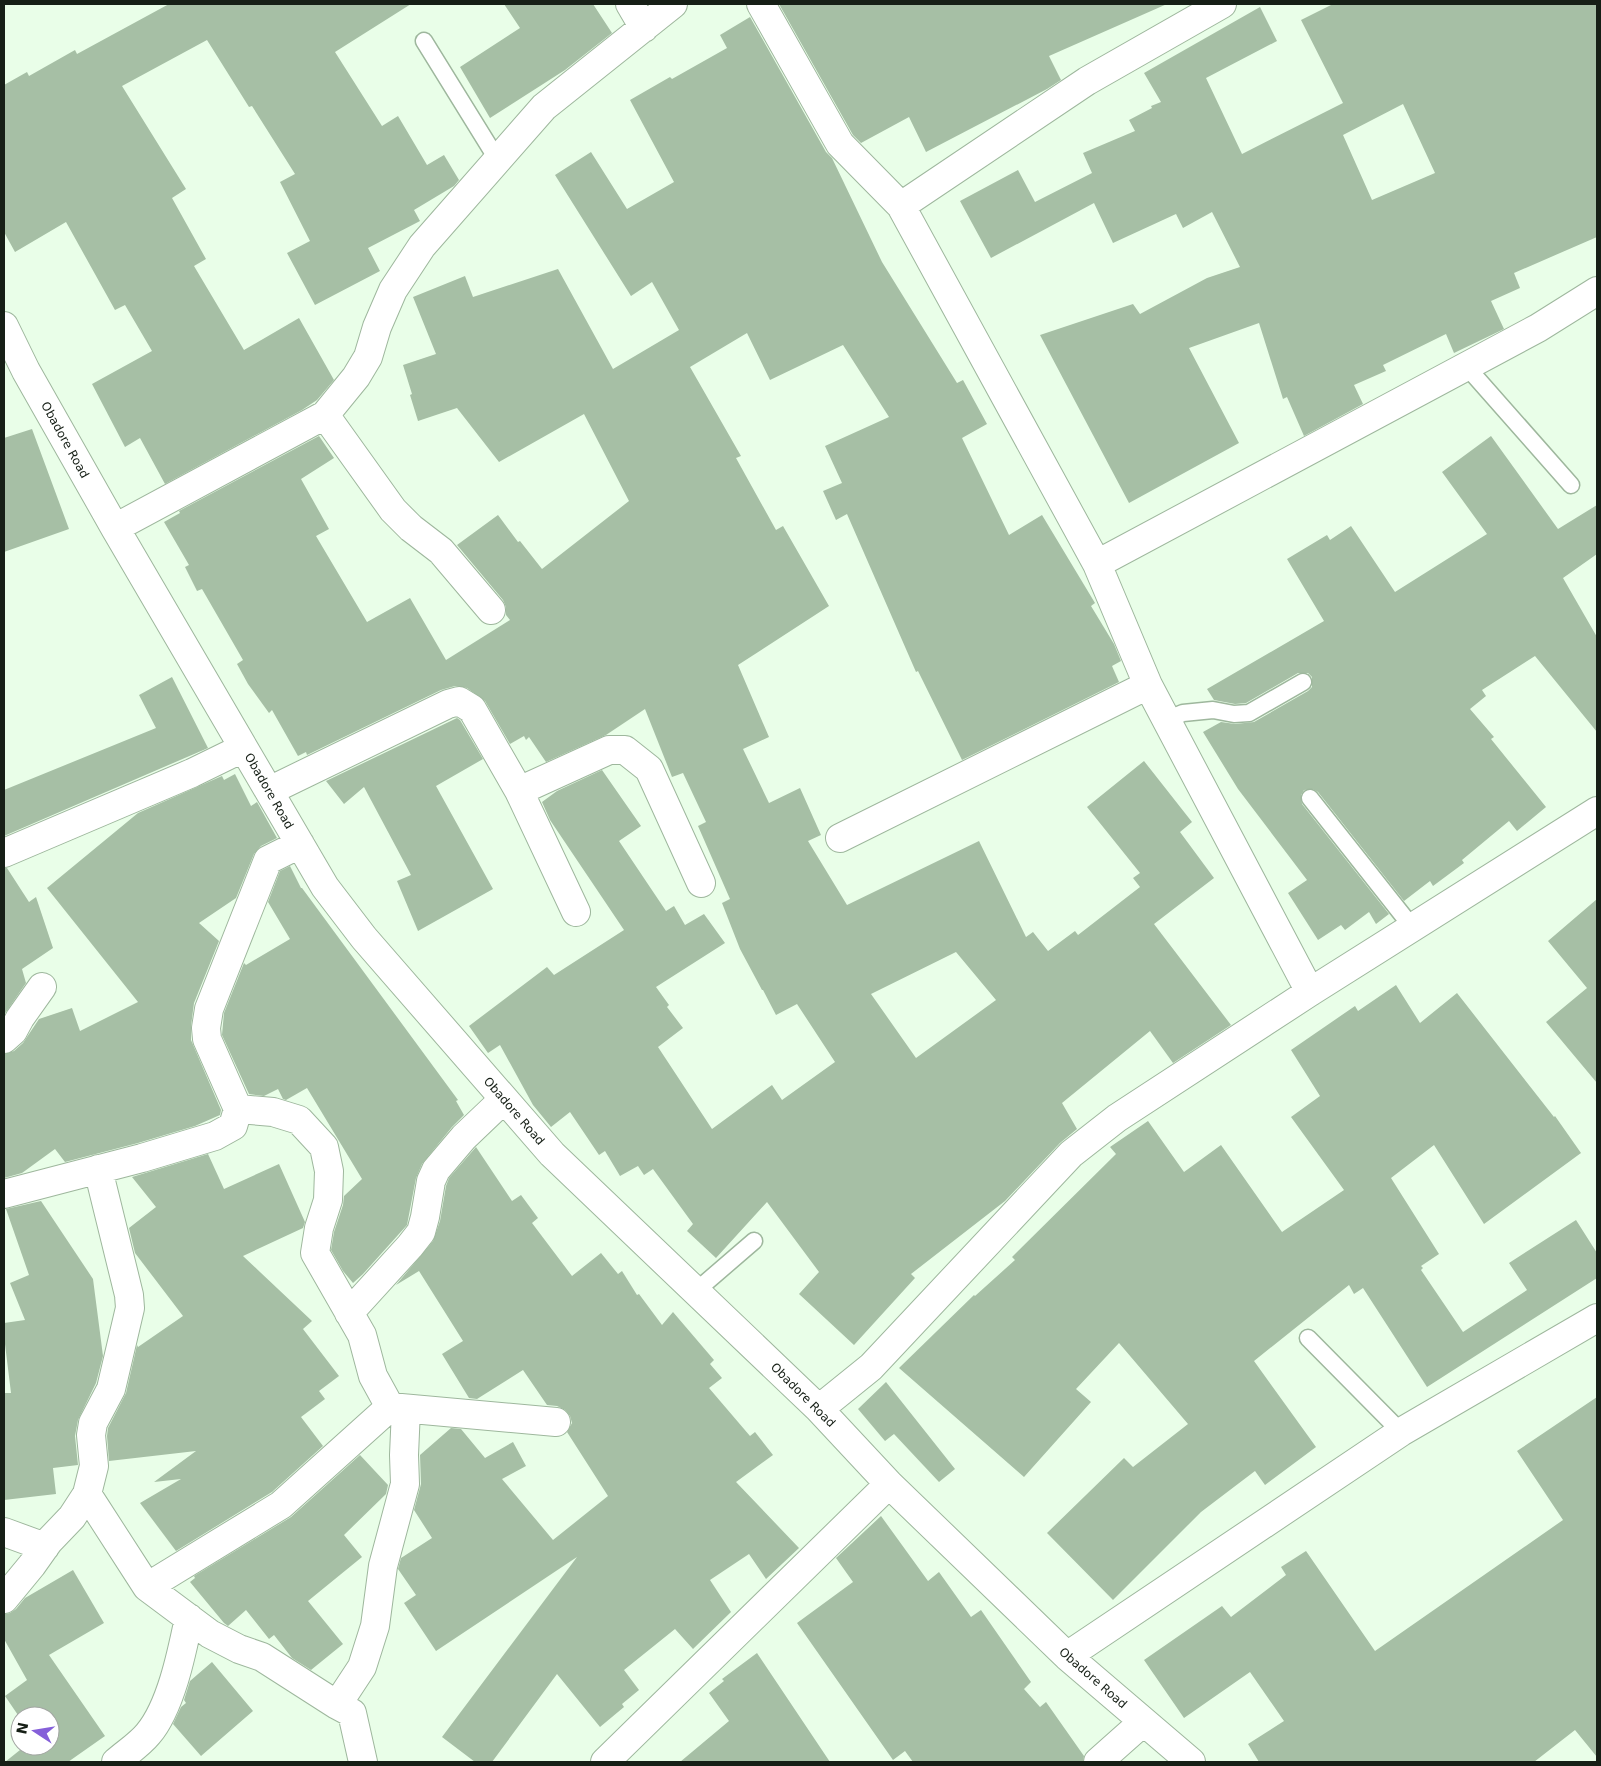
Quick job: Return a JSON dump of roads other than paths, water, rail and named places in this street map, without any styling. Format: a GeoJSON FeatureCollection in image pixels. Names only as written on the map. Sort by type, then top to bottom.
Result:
{"type":"FeatureCollection","features":[{"type":"Feature","properties":{"kind":"street"},"geometry":{"type":"LineString","coordinates":[[630,4],[644,28]]}},
{"type":"Feature","properties":{"kind":"street"},"geometry":{"type":"LineString","coordinates":[[115,528],[325,415],[356,377],[368,357],[376,327],[393,290],[422,246],[544,107],[673,4]]}},
{"type":"Feature","properties":{"kind":"street"},"geometry":{"type":"LineString","coordinates":[[761,4],[840,144],[901,206],[1097,564],[1148,685],[1310,992]]}},
{"type":"Feature","properties":{"kind":"street"},"geometry":{"type":"LineString","coordinates":[[901,206],[1087,81],[1222,4]]}},
{"type":"Feature","properties":{"kind":"street"},"geometry":{"type":"LineString","coordinates":[[1097,564],[1538,328],[1597,291]]}},
{"type":"Feature","properties":{"kind":"street","name":"Obadore Road"},"geometry":{"type":"LineString","coordinates":[[4,326],[26,371],[115,528],[268,791],[325,887],[364,938],[552,1154],[819,1409],[889,1484],[1067,1656],[1191,1762]]}},
{"type":"Feature","properties":{"kind":"street"},"geometry":{"type":"LineString","coordinates":[[325,415],[393,510],[411,528],[441,551],[491,610]]}},
{"type":"Feature","properties":{"kind":"street"},"geometry":{"type":"LineString","coordinates":[[840,838],[1148,685]]}},
{"type":"Feature","properties":{"kind":"street"},"geometry":{"type":"LineString","coordinates":[[268,791],[448,704],[459,701],[472,709],[519,791],[576,912]]}},
{"type":"Feature","properties":{"kind":"street"},"geometry":{"type":"LineString","coordinates":[[4,853],[192,773],[243,748]]}},
{"type":"Feature","properties":{"kind":"street"},"geometry":{"type":"LineString","coordinates":[[519,791],[609,750],[625,750],[649,769],[701,883]]}},
{"type":"Feature","properties":{"kind":"street"},"geometry":{"type":"LineString","coordinates":[[819,1409],[871,1367],[1070,1154],[1117,1118],[1310,992],[1597,811]]}},
{"type":"Feature","properties":{"kind":"street"},"geometry":{"type":"LineString","coordinates":[[4,1194],[142,1158],[215,1136],[233,1126],[238,1109],[207,1039],[206,1028],[209,1010],[268,860],[300,844]]}},
{"type":"Feature","properties":{"kind":"street"},"geometry":{"type":"LineString","coordinates":[[4,1039],[13,1031],[42,987]]}},
{"type":"Feature","properties":{"kind":"street"},"geometry":{"type":"LineString","coordinates":[[349,1313],[421,1232],[431,1181],[436,1170],[464,1137],[504,1099]]}},
{"type":"Feature","properties":{"kind":"street"},"geometry":{"type":"LineString","coordinates":[[238,1109],[273,1112],[299,1120],[324,1147],[329,1170],[328,1200],[319,1228],[315,1253],[362,1335],[373,1376],[398,1408],[404,1455],[405,1484],[383,1566],[375,1626],[362,1667],[337,1705]]}},
{"type":"Feature","properties":{"kind":"street"},"geometry":{"type":"LineString","coordinates":[[4,1599],[72,1516],[87,1494],[94,1466],[91,1435],[93,1423],[111,1389],[130,1308],[124,1269],[98,1169]]}},
{"type":"Feature","properties":{"kind":"street"},"geometry":{"type":"LineString","coordinates":[[1067,1656],[1401,1432],[1597,1318]]}},
{"type":"Feature","properties":{"kind":"street"},"geometry":{"type":"LineString","coordinates":[[147,1588],[281,1505],[398,1408],[556,1422]]}},
{"type":"Feature","properties":{"kind":"street"},"geometry":{"type":"LineString","coordinates":[[605,1762],[889,1484]]}},
{"type":"Feature","properties":{"kind":"street"},"geometry":{"type":"LineString","coordinates":[[87,1494],[147,1588],[210,1634],[262,1657],[352,1713],[363,1762]]}},
{"type":"Feature","properties":{"kind":"street"},"geometry":{"type":"LineString","coordinates":[[4,1532],[45,1547]]}},
{"type":"Feature","properties":{"kind":"street"},"geometry":{"type":"LineString","coordinates":[[116,1762],[148,1734],[162,1711],[180,1664],[188,1618]]}},
{"type":"Feature","properties":{"kind":"street"},"geometry":{"type":"LineString","coordinates":[[1098,1762],[1143,1722]]}},
{"type":"Feature","properties":{"kind":"lane"},"geometry":{"type":"LineString","coordinates":[[424,41],[498,159]]}},
{"type":"Feature","properties":{"kind":"lane"},"geometry":{"type":"LineString","coordinates":[[1466,366],[1571,485]]}},
{"type":"Feature","properties":{"kind":"lane"},"geometry":{"type":"LineString","coordinates":[[1166,720],[1182,713],[1213,710],[1234,714],[1249,713],[1304,682]]}},
{"type":"Feature","properties":{"kind":"lane"},"geometry":{"type":"LineString","coordinates":[[1310,798],[1412,927]]}},
{"type":"Feature","properties":{"kind":"lane"},"geometry":{"type":"LineString","coordinates":[[696,1291],[754,1241]]}},
{"type":"Feature","properties":{"kind":"lane"},"geometry":{"type":"LineString","coordinates":[[1308,1338],[1401,1432]]}}]}
